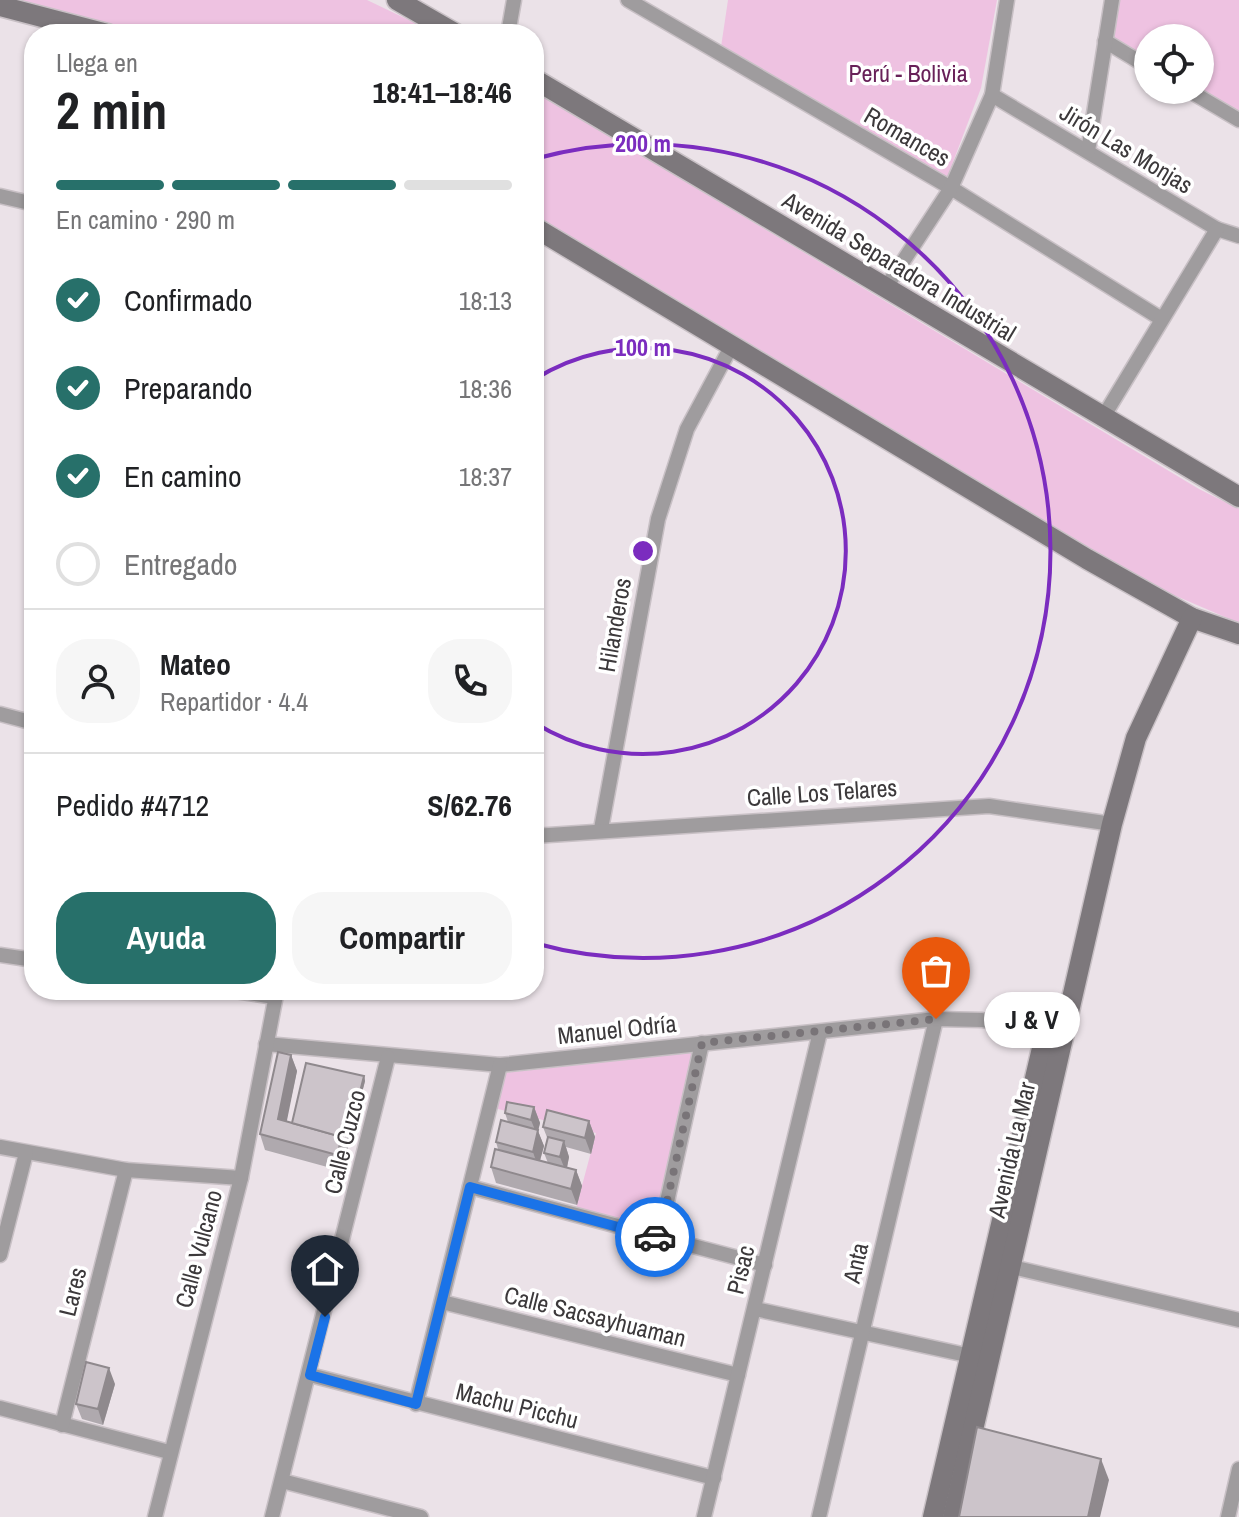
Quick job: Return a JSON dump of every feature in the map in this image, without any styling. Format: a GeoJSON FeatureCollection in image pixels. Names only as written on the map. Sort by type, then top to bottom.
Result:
{"type":"FeatureCollection","features":[{"type":"Feature","properties":{"kind":"main road"},"geometry":{"type":"LineString","coordinates":[[397,0],[439,24]]}},
{"type":"Feature","properties":{"kind":"main road"},"geometry":{"type":"LineString","coordinates":[[0,6],[69,24]]}},
{"type":"Feature","properties":{"kind":"main road","name":"Avenida Separadora Industrial"},"geometry":{"type":"LineString","coordinates":[[544,85],[1102,419],[1239,497]]}},
{"type":"Feature","properties":{"kind":"main road"},"geometry":{"type":"LineString","coordinates":[[544,233],[731,347],[1192,618],[1239,634]]}},
{"type":"Feature","properties":{"kind":"main road","name":"Avenida La Mar"},"geometry":{"type":"LineString","coordinates":[[933,1517],[971,1356],[1136,738],[1192,618]]}},
{"type":"Feature","properties":{"kind":"main road","name":"Avenida La Mar"},"geometry":{"type":"LineString","coordinates":[[953,1517],[1012,1267],[1055,1035]]}},
{"type":"Feature","properties":{"kind":"street"},"geometry":{"type":"LineString","coordinates":[[510,24],[514,0]]}},
{"type":"Feature","properties":{"kind":"street","name":"Romances"},"geometry":{"type":"LineString","coordinates":[[628,0],[951,188],[1160,318]]}},
{"type":"Feature","properties":{"kind":"street"},"geometry":{"type":"LineString","coordinates":[[885,289],[951,188],[992,95],[1007,0]]}},
{"type":"Feature","properties":{"kind":"street"},"geometry":{"type":"LineString","coordinates":[[1088,151],[1112,0]]}},
{"type":"Feature","properties":{"kind":"street"},"geometry":{"type":"LineString","coordinates":[[1105,41],[1134,59]]}},
{"type":"Feature","properties":{"kind":"street","name":"Jirón Las Monjas"},"geometry":{"type":"LineString","coordinates":[[992,95],[1217,229],[1239,236]]}},
{"type":"Feature","properties":{"kind":"street"},"geometry":{"type":"LineString","coordinates":[[1212,104],[1239,120]]}},
{"type":"Feature","properties":{"kind":"street"},"geometry":{"type":"LineString","coordinates":[[0,196],[24,202]]}},
{"type":"Feature","properties":{"kind":"street"},"geometry":{"type":"LineString","coordinates":[[1102,419],[1160,318],[1217,229]]}},
{"type":"Feature","properties":{"kind":"street","name":"Hilanderos"},"geometry":{"type":"LineString","coordinates":[[601,829],[658,519],[687,429],[731,347]]}},
{"type":"Feature","properties":{"kind":"street"},"geometry":{"type":"LineString","coordinates":[[0,714],[24,720]]}},
{"type":"Feature","properties":{"kind":"street","name":"Calle Los Telares"},"geometry":{"type":"LineString","coordinates":[[544,835],[989,806],[1112,824]]}},
{"type":"Feature","properties":{"kind":"street"},"geometry":{"type":"LineString","coordinates":[[0,955],[24,959]]}},
{"type":"Feature","properties":{"kind":"street","name":"Calle Vulcano"},"geometry":{"type":"LineString","coordinates":[[155,1517],[169,1452],[241,1178],[275,1000]]}},
{"type":"Feature","properties":{"kind":"street","name":"Manuel Odría"},"geometry":{"type":"LineString","coordinates":[[266,1044],[500,1065],[936,1019],[982,1020],[1055,1035]]}},
{"type":"Feature","properties":{"kind":"street","name":"Anta"},"geometry":{"type":"LineString","coordinates":[[819,1517],[936,1019]]}},
{"type":"Feature","properties":{"kind":"street","name":"Pisac"},"geometry":{"type":"LineString","coordinates":[[704,1517],[820,1032]]}},
{"type":"Feature","properties":{"kind":"street"},"geometry":{"type":"LineString","coordinates":[[659,1238],[702,1043]]}},
{"type":"Feature","properties":{"kind":"street","name":"Calle Cuzco"},"geometry":{"type":"LineString","coordinates":[[272,1517],[388,1057]]}},
{"type":"Feature","properties":{"kind":"street"},"geometry":{"type":"LineString","coordinates":[[416,1404],[500,1065]]}},
{"type":"Feature","properties":{"kind":"street"},"geometry":{"type":"LineString","coordinates":[[0,1147],[126,1170],[241,1178]]}},
{"type":"Feature","properties":{"kind":"street"},"geometry":{"type":"LineString","coordinates":[[0,1255],[26,1153]]}},
{"type":"Feature","properties":{"kind":"street","name":"Lares"},"geometry":{"type":"LineString","coordinates":[[62,1425],[126,1170]]}},
{"type":"Feature","properties":{"kind":"street"},"geometry":{"type":"LineString","coordinates":[[470,1187],[765,1265]]}},
{"type":"Feature","properties":{"kind":"street"},"geometry":{"type":"LineString","coordinates":[[1012,1267],[1239,1320]]}},
{"type":"Feature","properties":{"kind":"street","name":"Calle Sacsayhuaman"},"geometry":{"type":"LineString","coordinates":[[442,1302],[738,1375]]}},
{"type":"Feature","properties":{"kind":"street"},"geometry":{"type":"LineString","coordinates":[[755,1309],[971,1356]]}},
{"type":"Feature","properties":{"kind":"street","name":"Machu Picchu"},"geometry":{"type":"LineString","coordinates":[[310,1375],[714,1478]]}},
{"type":"Feature","properties":{"kind":"street"},"geometry":{"type":"LineString","coordinates":[[0,1408],[169,1452]]}},
{"type":"Feature","properties":{"kind":"street"},"geometry":{"type":"LineString","coordinates":[[1228,1517],[1239,1469]]}},
{"type":"Feature","properties":{"kind":"street"},"geometry":{"type":"LineString","coordinates":[[282,1481],[421,1517]]}},
{"type":"Feature","properties":{"kind":"green space"},"geometry":{"type":"Polygon","coordinates":[[[13,0],[367,0],[417,24],[110,24],[13,0]]]}},
{"type":"Feature","properties":{"kind":"green space","name":"Perú - Bolivia"},"geometry":{"type":"Polygon","coordinates":[[[728,0],[997,0],[981,88],[947,178],[721,47],[728,0]]]}},
{"type":"Feature","properties":{"kind":"green space"},"geometry":{"type":"Polygon","coordinates":[[[1119,0],[1239,0],[1239,115],[1214,99],[1214,24],[1134,24],[1134,57],[1112,45],[1119,0]]]}},
{"type":"Feature","properties":{"kind":"green space"},"geometry":{"type":"Polygon","coordinates":[[[544,97],[1199,489],[1239,509],[1239,623],[1155,587],[651,284],[544,225],[544,97]]]}},
{"type":"Feature","properties":{"kind":"green space"},"geometry":{"type":"Polygon","coordinates":[[[696,1052],[655,1233],[575,1212],[596,1133],[494,1108],[503,1073],[696,1052]]]}},
{"type":"Feature","properties":{"kind":"building"},"geometry":{"type":"Polygon","coordinates":[[[278,1052],[291,1055],[278,1119],[342,1137],[337,1155],[260,1134],[278,1052]]]}},
{"type":"Feature","properties":{"kind":"building"},"geometry":{"type":"Polygon","coordinates":[[[306,1063],[364,1076],[346,1147],[342,1137],[292,1123],[306,1063]]]}},
{"type":"Feature","properties":{"kind":"building"},"geometry":{"type":"Polygon","coordinates":[[[507,1102],[534,1107],[531,1120],[505,1113],[507,1102]]]}},
{"type":"Feature","properties":{"kind":"building"},"geometry":{"type":"Polygon","coordinates":[[[547,1110],[589,1121],[585,1138],[543,1127],[547,1110]]]}},
{"type":"Feature","properties":{"kind":"building"},"geometry":{"type":"Polygon","coordinates":[[[501,1120],[538,1130],[533,1152],[496,1142],[501,1120]]]}},
{"type":"Feature","properties":{"kind":"building"},"geometry":{"type":"Polygon","coordinates":[[[548,1137],[564,1141],[560,1157],[544,1153],[548,1137]]]}},
{"type":"Feature","properties":{"kind":"building"},"geometry":{"type":"Polygon","coordinates":[[[495,1149],[576,1170],[571,1189],[491,1167],[495,1149]]]}},
{"type":"Feature","properties":{"kind":"building"},"geometry":{"type":"Polygon","coordinates":[[[86,1362],[109,1368],[98,1409],[76,1404],[86,1362]]]}},
{"type":"Feature","properties":{"kind":"building"},"geometry":{"type":"Polygon","coordinates":[[[977,1427],[1101,1459],[1088,1517],[959,1517],[977,1427]]]}},
{"type":"Feature","properties":{"kind":"way so far"},"geometry":{"type":"LineString","coordinates":[[655,1237],[659,1238],[702,1043],[936,1019]]}},
{"type":"Feature","properties":{"kind":"place","name":"J & V"},"geometry":{"type":"Point","coordinates":[936,1019]}},
{"type":"Feature","properties":{"kind":"route"},"geometry":{"type":"LineString","coordinates":[[325,1317],[310,1375],[416,1404],[470,1187],[655,1237]]}}]}
